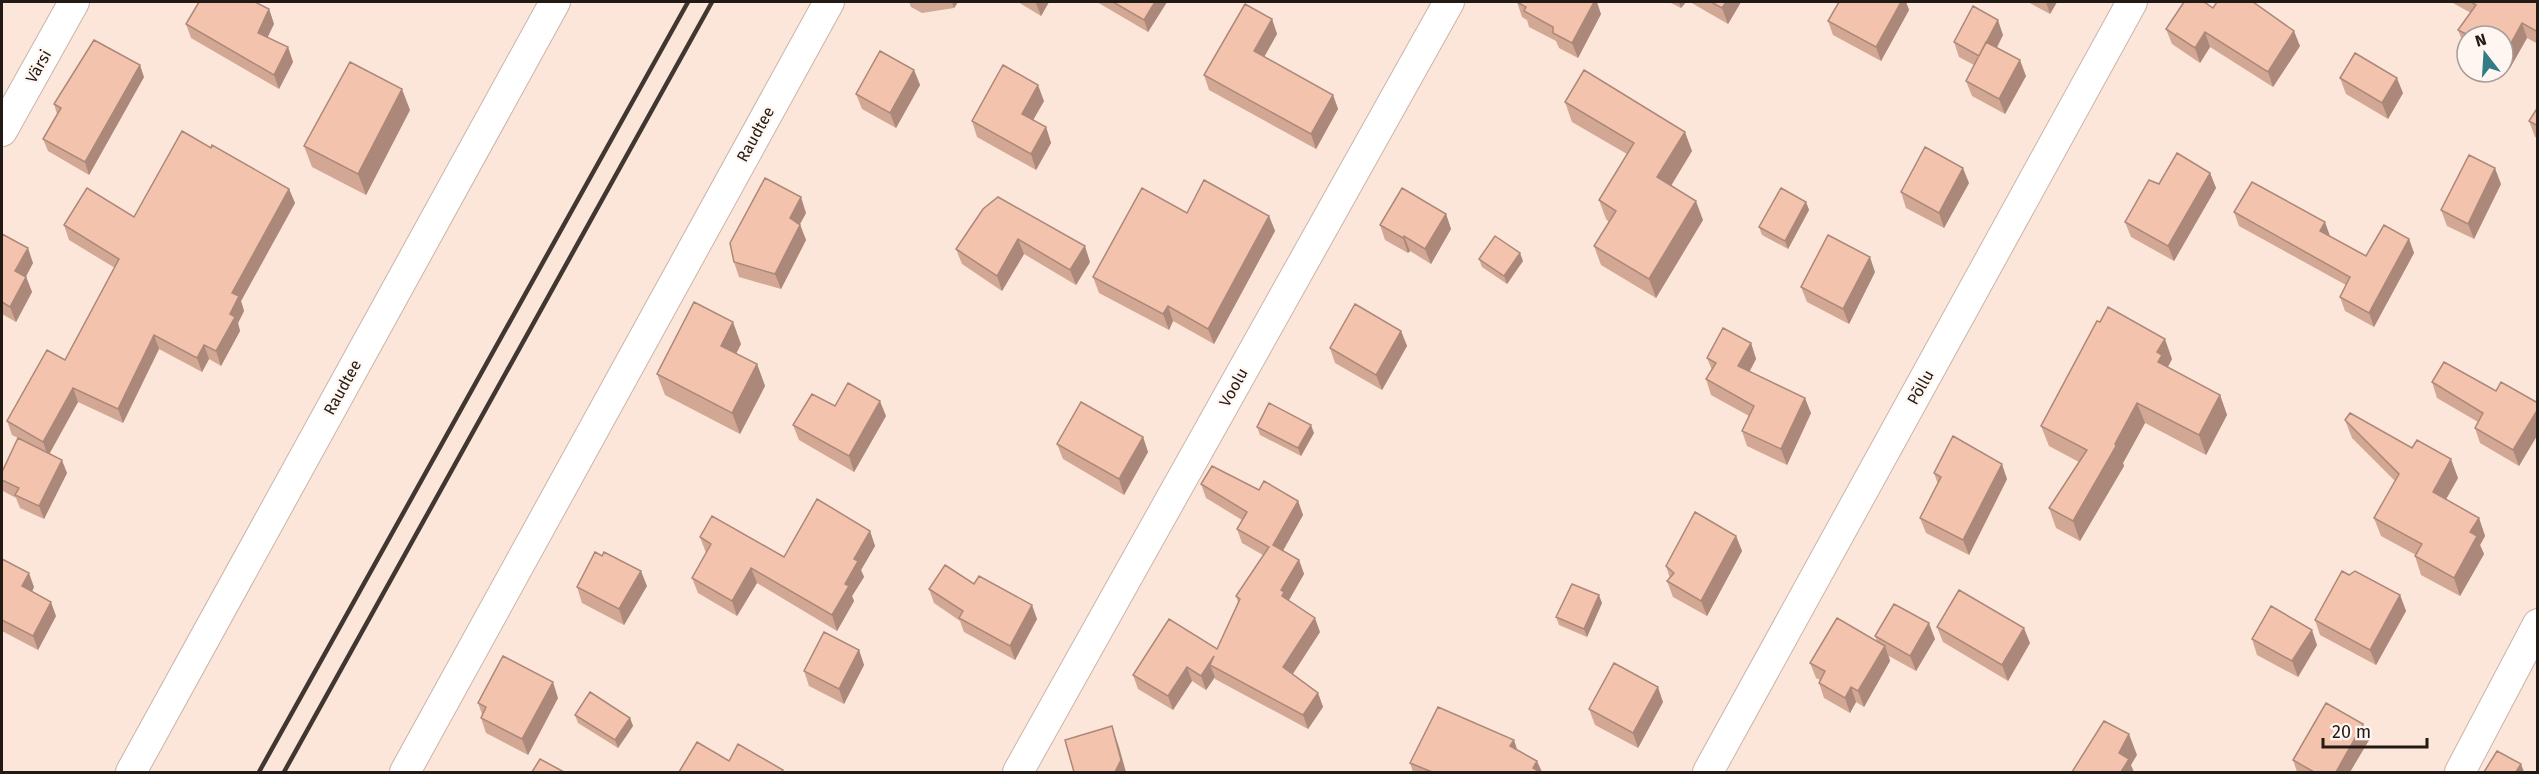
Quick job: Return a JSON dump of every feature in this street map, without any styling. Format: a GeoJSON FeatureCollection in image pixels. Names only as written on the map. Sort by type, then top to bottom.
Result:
{"type":"FeatureCollection","features":[{"type":"Feature","properties":{"kind":"street","name":"Värsi"},"geometry":{"type":"LineString","coordinates":[[2,131],[74,2]]}},
{"type":"Feature","properties":{"kind":"street","name":"Raudtee"},"geometry":{"type":"LineString","coordinates":[[131,772],[555,2]]}},
{"type":"Feature","properties":{"kind":"street","name":"Raudtee"},"geometry":{"type":"LineString","coordinates":[[405,772],[756,131],[830,2]]}},
{"type":"Feature","properties":{"kind":"street","name":"Voolu"},"geometry":{"type":"LineString","coordinates":[[1018,772],[1449,2]]}},
{"type":"Feature","properties":{"kind":"street","name":"Põllu"},"geometry":{"type":"LineString","coordinates":[[1708,772],[2133,2]]}},
{"type":"Feature","properties":{"kind":"street"},"geometry":{"type":"LineString","coordinates":[[2460,772],[2538,624]]}},
{"type":"Feature","properties":{"kind":"building"},"geometry":{"type":"Polygon","coordinates":[[[199,2],[255,2],[269,9],[258,33],[288,47],[274,75],[186,24],[199,2]]]}},
{"type":"Feature","properties":{"kind":"building"},"geometry":{"type":"Polygon","coordinates":[[[1113,2],[1155,2],[1144,20],[1113,2]]]}},
{"type":"Feature","properties":{"kind":"building"},"geometry":{"type":"Polygon","coordinates":[[[1517,2],[1594,2],[1572,43],[1553,33],[1553,27],[1524,11],[1526,7],[1517,2]]]}},
{"type":"Feature","properties":{"kind":"building"},"geometry":{"type":"Polygon","coordinates":[[[1711,2],[1726,2],[1722,8],[1711,2]]]}},
{"type":"Feature","properties":{"kind":"building"},"geometry":{"type":"Polygon","coordinates":[[[1839,2],[1901,2],[1876,47],[1828,21],[1839,2]]]}},
{"type":"Feature","properties":{"kind":"building"},"geometry":{"type":"Polygon","coordinates":[[[2184,2],[2204,2],[2213,8],[2217,2],[2253,2],[2294,31],[2268,72],[2205,32],[2195,48],[2166,29],[2184,2]]]}},
{"type":"Feature","properties":{"kind":"building"},"geometry":{"type":"Polygon","coordinates":[[[2471,2],[2538,2],[2538,32],[2522,23],[2515,36],[2515,24],[2462,24],[2476,5],[2471,2]]]}},
{"type":"Feature","properties":{"kind":"building"},"geometry":{"type":"Polygon","coordinates":[[[1245,4],[1272,19],[1254,51],[1333,95],[1311,134],[1204,75],[1245,4]]]}},
{"type":"Feature","properties":{"kind":"building"},"geometry":{"type":"Polygon","coordinates":[[[1973,6],[1998,20],[1979,56],[1954,42],[1973,6]]]}},
{"type":"Feature","properties":{"kind":"building"},"geometry":{"type":"Polygon","coordinates":[[[94,40],[140,65],[85,162],[43,139],[61,108],[54,104],[94,40]]]}},
{"type":"Feature","properties":{"kind":"building"},"geometry":{"type":"Polygon","coordinates":[[[1986,42],[2020,60],[1999,99],[1966,81],[1986,42]]]}},
{"type":"Feature","properties":{"kind":"building"},"geometry":{"type":"Polygon","coordinates":[[[880,51],[914,70],[890,113],[856,94],[880,51]]]}},
{"type":"Feature","properties":{"kind":"building"},"geometry":{"type":"Polygon","coordinates":[[[2355,53],[2397,78],[2382,103],[2340,78],[2355,53]]]}},
{"type":"Feature","properties":{"kind":"building"},"geometry":{"type":"Polygon","coordinates":[[[350,62],[402,89],[358,174],[304,146],[350,62]]]}},
{"type":"Feature","properties":{"kind":"building"},"geometry":{"type":"Polygon","coordinates":[[[1003,65],[1038,85],[1022,114],[1046,127],[1031,154],[972,121],[1003,65]]]}},
{"type":"Feature","properties":{"kind":"building"},"geometry":{"type":"Polygon","coordinates":[[[1584,70],[1685,132],[1657,177],[1696,201],[1649,279],[1594,246],[1616,211],[1599,200],[1634,143],[1565,102],[1584,70]]]}},
{"type":"Feature","properties":{"kind":"building"},"geometry":{"type":"Polygon","coordinates":[[[2538,107],[2538,126],[2529,121],[2538,107]]]}},
{"type":"Feature","properties":{"kind":"building"},"geometry":{"type":"Polygon","coordinates":[[[182,131],[211,148],[212,145],[289,189],[232,293],[239,296],[230,314],[235,317],[216,351],[204,345],[197,358],[154,335],[118,409],[73,388],[43,442],[7,421],[47,350],[65,360],[119,259],[64,225],[87,188],[134,217],[182,131]]]}},
{"type":"Feature","properties":{"kind":"building"},"geometry":{"type":"Polygon","coordinates":[[[1925,147],[1963,168],[1939,213],[1901,192],[1925,147]]]}},
{"type":"Feature","properties":{"kind":"building"},"geometry":{"type":"Polygon","coordinates":[[[2177,153],[2210,173],[2168,246],[2125,222],[2149,180],[2159,184],[2177,153]]]}},
{"type":"Feature","properties":{"kind":"building"},"geometry":{"type":"Polygon","coordinates":[[[2469,155],[2495,168],[2468,224],[2441,210],[2469,155]]]}},
{"type":"Feature","properties":{"kind":"building"},"geometry":{"type":"Polygon","coordinates":[[[765,178],[801,197],[790,218],[800,225],[775,274],[734,262],[730,243],[765,178]]]}},
{"type":"Feature","properties":{"kind":"building"},"geometry":{"type":"Polygon","coordinates":[[[1204,180],[1269,216],[1208,329],[1168,306],[1163,314],[1093,277],[1142,188],[1187,213],[1204,180]]]}},
{"type":"Feature","properties":{"kind":"building"},"geometry":{"type":"Polygon","coordinates":[[[2252,182],[2325,222],[2320,231],[2366,256],[2384,225],[2409,239],[2369,313],[2340,297],[2350,277],[2234,212],[2252,182]]]}},
{"type":"Feature","properties":{"kind":"building"},"geometry":{"type":"Polygon","coordinates":[[[1402,188],[1446,214],[1425,249],[1380,225],[1402,188]]]}},
{"type":"Feature","properties":{"kind":"building"},"geometry":{"type":"Polygon","coordinates":[[[1781,188],[1806,202],[1785,241],[1759,227],[1781,188]]]}},
{"type":"Feature","properties":{"kind":"building"},"geometry":{"type":"Polygon","coordinates":[[[998,197],[1085,246],[1070,270],[1018,239],[997,276],[956,249],[983,209],[998,197]]]}},
{"type":"Feature","properties":{"kind":"building"},"geometry":{"type":"Polygon","coordinates":[[[2,234],[28,248],[15,271],[26,277],[10,307],[2,302],[2,234]]]}},
{"type":"Feature","properties":{"kind":"building"},"geometry":{"type":"Polygon","coordinates":[[[1828,235],[1870,257],[1843,309],[1801,287],[1828,235]]]}},
{"type":"Feature","properties":{"kind":"building"},"geometry":{"type":"Polygon","coordinates":[[[1495,236],[1520,253],[1504,276],[1479,259],[1495,236]]]}},
{"type":"Feature","properties":{"kind":"building"},"geometry":{"type":"Polygon","coordinates":[[[694,302],[733,322],[721,346],[757,364],[732,413],[657,374],[694,302]]]}},
{"type":"Feature","properties":{"kind":"building"},"geometry":{"type":"Polygon","coordinates":[[[1355,304],[1401,331],[1376,375],[1330,348],[1355,304]]]}},
{"type":"Feature","properties":{"kind":"building"},"geometry":{"type":"Polygon","coordinates":[[[2108,307],[2165,339],[2157,352],[2162,355],[2158,362],[2220,395],[2199,435],[2137,403],[2116,446],[2073,521],[2049,508],[2087,450],[2041,426],[2097,321],[2100,322],[2108,307]]]}},
{"type":"Feature","properties":{"kind":"building"},"geometry":{"type":"Polygon","coordinates":[[[1723,328],[1751,343],[1738,366],[1805,398],[1781,449],[1742,431],[1754,406],[1706,379],[1716,363],[1707,358],[1723,328]]]}},
{"type":"Feature","properties":{"kind":"building"},"geometry":{"type":"Polygon","coordinates":[[[2444,362],[2496,391],[2501,382],[2538,403],[2538,409],[2513,450],[2475,428],[2483,413],[2432,382],[2444,362]]]}},
{"type":"Feature","properties":{"kind":"building"},"geometry":{"type":"Polygon","coordinates":[[[848,383],[880,401],[849,456],[793,425],[812,394],[835,406],[848,383]]]}},
{"type":"Feature","properties":{"kind":"building"},"geometry":{"type":"Polygon","coordinates":[[[1081,402],[1143,437],[1119,479],[1057,444],[1081,402]]]}},
{"type":"Feature","properties":{"kind":"building"},"geometry":{"type":"Polygon","coordinates":[[[1269,403],[1311,425],[1298,448],[1257,427],[1269,403]]]}},
{"type":"Feature","properties":{"kind":"building"},"geometry":{"type":"Polygon","coordinates":[[[2350,413],[2412,448],[2417,440],[2451,459],[2433,492],[2479,518],[2470,532],[2477,536],[2454,578],[2415,556],[2422,544],[2374,518],[2399,474],[2345,420],[2350,413]]]}},
{"type":"Feature","properties":{"kind":"building"},"geometry":{"type":"Polygon","coordinates":[[[1953,436],[2002,464],[1963,540],[1920,518],[1941,477],[1934,473],[1953,436]]]}},
{"type":"Feature","properties":{"kind":"building"},"geometry":{"type":"Polygon","coordinates":[[[18,438],[62,460],[39,506],[15,495],[19,488],[2,480],[2,472],[18,438]]]}},
{"type":"Feature","properties":{"kind":"building"},"geometry":{"type":"Polygon","coordinates":[[[1212,466],[1259,490],[1264,481],[1298,501],[1273,545],[1299,560],[1281,590],[1284,592],[1282,596],[1315,618],[1283,667],[1318,693],[1303,715],[1210,665],[1214,656],[1201,676],[1187,667],[1168,696],[1133,675],[1169,619],[1217,649],[1240,599],[1236,596],[1269,547],[1237,529],[1247,512],[1201,484],[1212,466]]]}},
{"type":"Feature","properties":{"kind":"building"},"geometry":{"type":"Polygon","coordinates":[[[817,499],[870,531],[854,559],[858,561],[845,584],[849,586],[832,615],[751,568],[732,601],[692,578],[711,544],[700,537],[712,516],[784,557],[817,499]]]}},
{"type":"Feature","properties":{"kind":"building"},"geometry":{"type":"Polygon","coordinates":[[[1695,512],[1736,536],[1701,601],[1667,581],[1674,573],[1666,566],[1695,512]]]}},
{"type":"Feature","properties":{"kind":"building"},"geometry":{"type":"Polygon","coordinates":[[[595,552],[602,556],[604,552],[641,571],[619,609],[577,587],[595,552]]]}},
{"type":"Feature","properties":{"kind":"building"},"geometry":{"type":"Polygon","coordinates":[[[2,559],[29,573],[22,586],[51,602],[33,636],[2,620],[2,559]]]}},
{"type":"Feature","properties":{"kind":"building"},"geometry":{"type":"Polygon","coordinates":[[[945,565],[974,584],[979,576],[1032,605],[1010,646],[959,618],[963,611],[929,589],[945,565]]]}},
{"type":"Feature","properties":{"kind":"building"},"geometry":{"type":"Polygon","coordinates":[[[2342,571],[2349,575],[2355,571],[2400,595],[2370,650],[2315,620],[2342,571]]]}},
{"type":"Feature","properties":{"kind":"building"},"geometry":{"type":"Polygon","coordinates":[[[1572,584],[1599,595],[1584,629],[1556,617],[1572,584]]]}},
{"type":"Feature","properties":{"kind":"building"},"geometry":{"type":"Polygon","coordinates":[[[1959,590],[2024,628],[2002,665],[1937,627],[1959,590]]]}},
{"type":"Feature","properties":{"kind":"building"},"geometry":{"type":"Polygon","coordinates":[[[1894,604],[1929,623],[1910,656],[1875,636],[1894,604]]]}},
{"type":"Feature","properties":{"kind":"building"},"geometry":{"type":"Polygon","coordinates":[[[2271,606],[2312,630],[2292,661],[2252,639],[2271,606]]]}},
{"type":"Feature","properties":{"kind":"building"},"geometry":{"type":"Polygon","coordinates":[[[1837,618],[1885,646],[1858,691],[1851,687],[1845,698],[1819,683],[1825,671],[1810,663],[1837,618]]]}},
{"type":"Feature","properties":{"kind":"building"},"geometry":{"type":"Polygon","coordinates":[[[824,632],[859,650],[839,689],[804,671],[824,632]]]}},
{"type":"Feature","properties":{"kind":"building"},"geometry":{"type":"Polygon","coordinates":[[[503,656],[553,682],[522,739],[481,718],[486,707],[478,703],[503,656]]]}},
{"type":"Feature","properties":{"kind":"building"},"geometry":{"type":"Polygon","coordinates":[[[1614,663],[1658,687],[1633,733],[1589,709],[1614,663]]]}},
{"type":"Feature","properties":{"kind":"building"},"geometry":{"type":"Polygon","coordinates":[[[590,692],[630,718],[615,740],[575,715],[590,692]]]}},
{"type":"Feature","properties":{"kind":"building"},"geometry":{"type":"Polygon","coordinates":[[[2326,703],[2363,724],[2336,772],[2314,772],[2293,760],[2326,703]]]}},
{"type":"Feature","properties":{"kind":"building"},"geometry":{"type":"Polygon","coordinates":[[[1438,707],[1514,740],[1510,746],[1537,761],[1533,768],[1540,772],[1432,772],[1410,763],[1438,707]]]}},
{"type":"Feature","properties":{"kind":"building"},"geometry":{"type":"Polygon","coordinates":[[[2104,721],[2129,734],[2119,753],[2129,759],[2121,772],[2072,772],[2104,721]]]}},
{"type":"Feature","properties":{"kind":"building"},"geometry":{"type":"Polygon","coordinates":[[[1112,726],[1121,760],[1115,772],[1074,772],[1065,740],[1112,726]]]}},
{"type":"Feature","properties":{"kind":"building"},"geometry":{"type":"Polygon","coordinates":[[[697,742],[729,761],[738,744],[783,770],[782,772],[679,772],[697,742]]]}},
{"type":"Feature","properties":{"kind":"building"},"geometry":{"type":"Polygon","coordinates":[[[2497,751],[2521,764],[2516,772],[2484,772],[2497,751]]]}},
{"type":"Feature","properties":{"kind":"building"},"geometry":{"type":"Polygon","coordinates":[[[540,759],[564,772],[532,772],[540,759]]]}},
{"type":"Feature","properties":{"kind":"railway"},"geometry":{"type":"LineString","coordinates":[[259,772],[688,2]]}},
{"type":"Feature","properties":{"kind":"railway"},"geometry":{"type":"LineString","coordinates":[[284,772],[712,2]]}}]}
